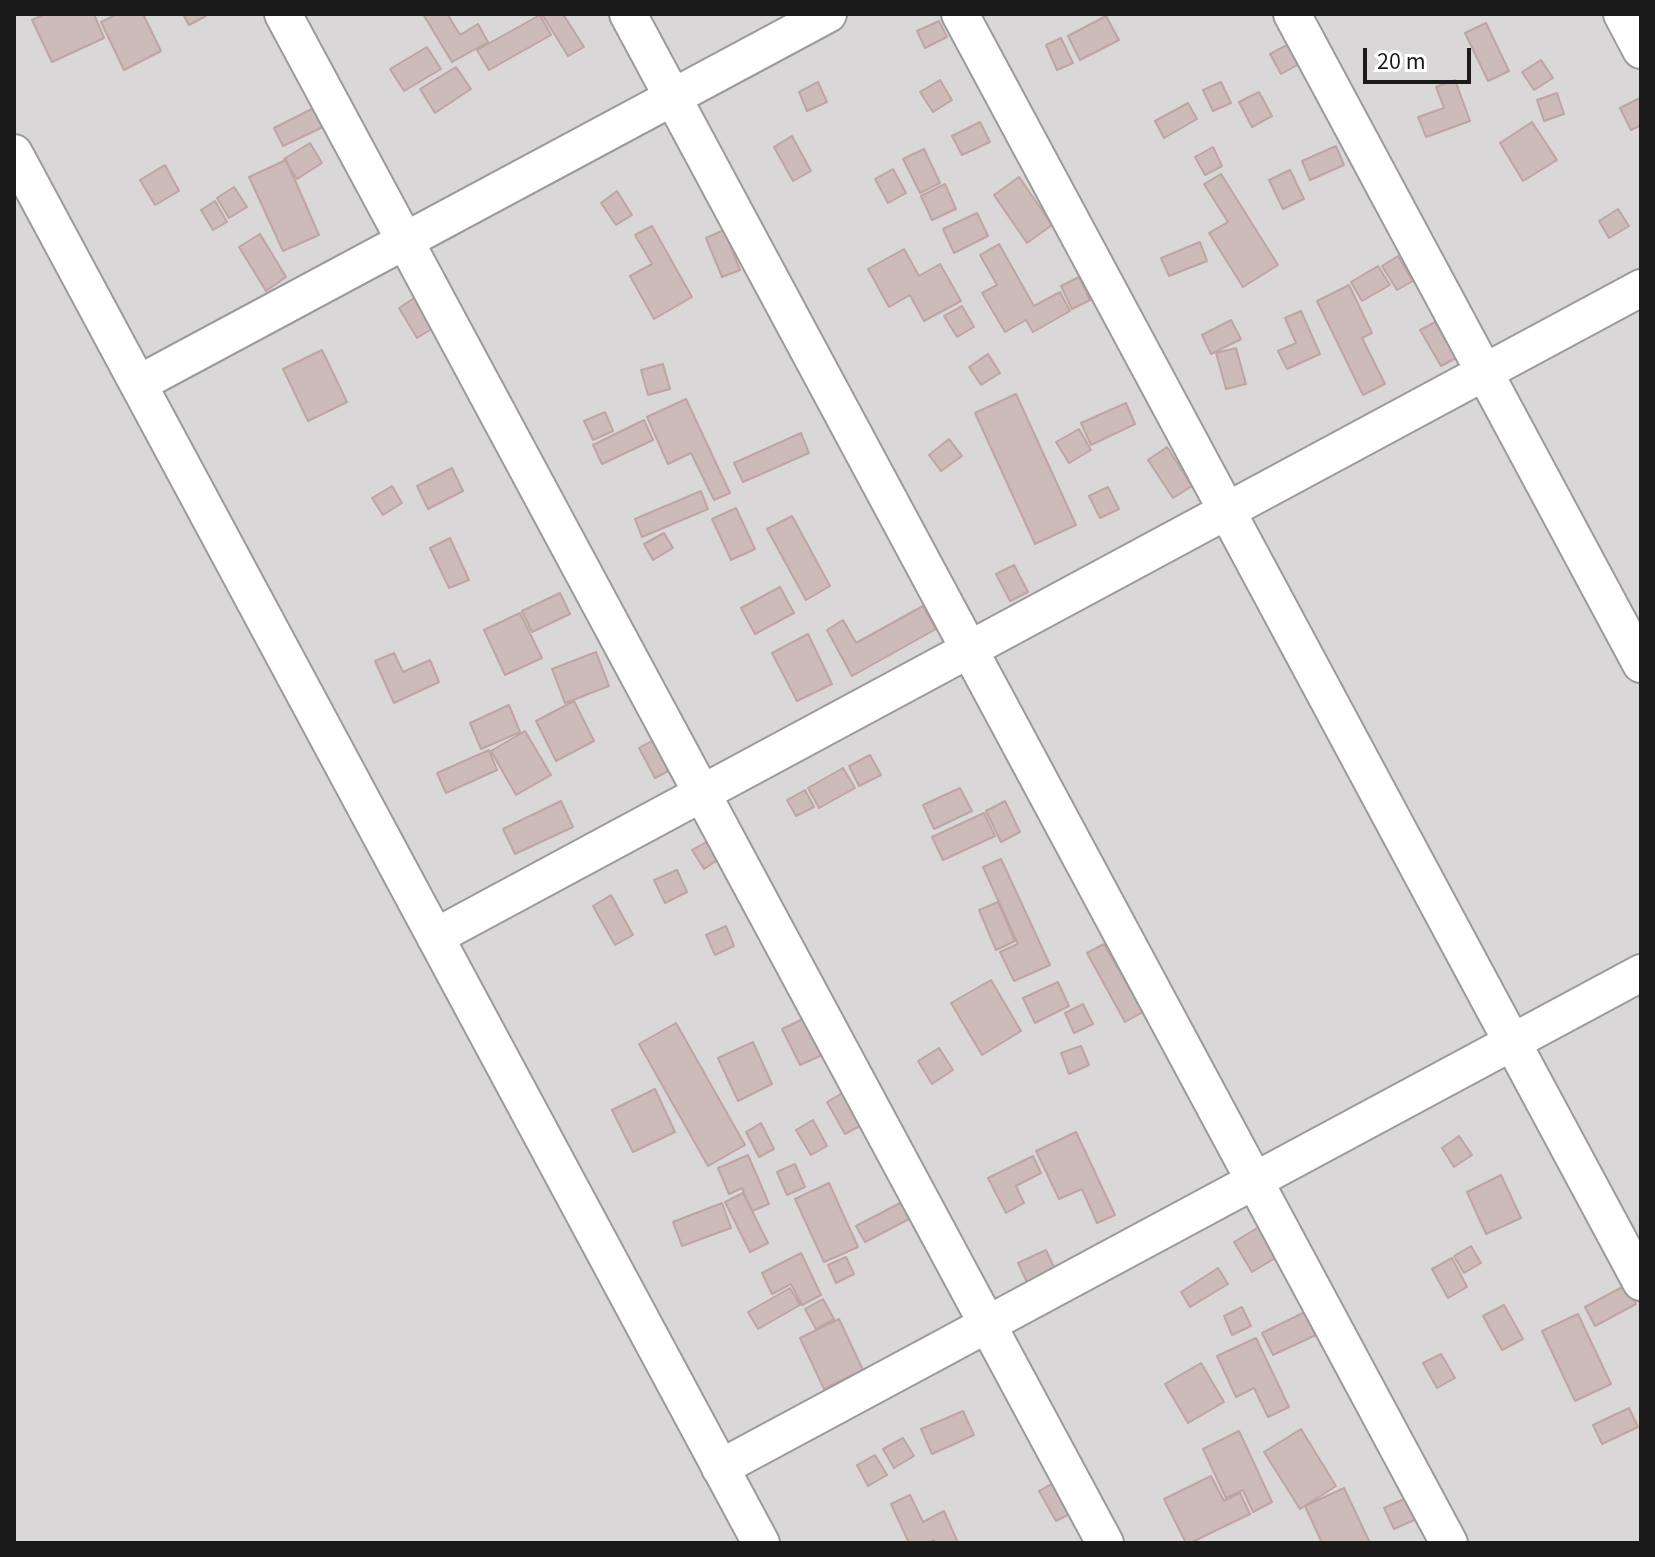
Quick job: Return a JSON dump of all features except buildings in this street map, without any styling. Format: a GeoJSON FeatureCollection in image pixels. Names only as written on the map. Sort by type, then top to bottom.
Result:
{"type":"FeatureCollection","features":[{"type":"Feature","properties":{"kind":"street"},"geometry":{"type":"LineString","coordinates":[[283,14],[1105,1543]]}},
{"type":"Feature","properties":{"kind":"street"},"geometry":{"type":"LineString","coordinates":[[628,14],[1449,1543]]}},
{"type":"Feature","properties":{"kind":"street"},"geometry":{"type":"LineString","coordinates":[[138,384],[828,14]]}},
{"type":"Feature","properties":{"kind":"street"},"geometry":{"type":"LineString","coordinates":[[960,14],[1641,1282]]}},
{"type":"Feature","properties":{"kind":"street"},"geometry":{"type":"LineString","coordinates":[[1292,14],[1641,664]]}},
{"type":"Feature","properties":{"kind":"street"},"geometry":{"type":"LineString","coordinates":[[1622,14],[1641,50]]}},
{"type":"Feature","properties":{"kind":"street"},"geometry":{"type":"LineString","coordinates":[[14,153],[761,1543]]}},
{"type":"Feature","properties":{"kind":"street"},"geometry":{"type":"LineString","coordinates":[[435,937],[1641,288]]}},
{"type":"Feature","properties":{"kind":"street"},"geometry":{"type":"LineString","coordinates":[[720,1468],[1641,973]]}},
{"type":"Feature","properties":{"kind":"shaded area"},"geometry":{"type":"Polygon","coordinates":[[[14,14],[1641,14],[1641,1543],[14,1543],[14,14]]]}}]}
